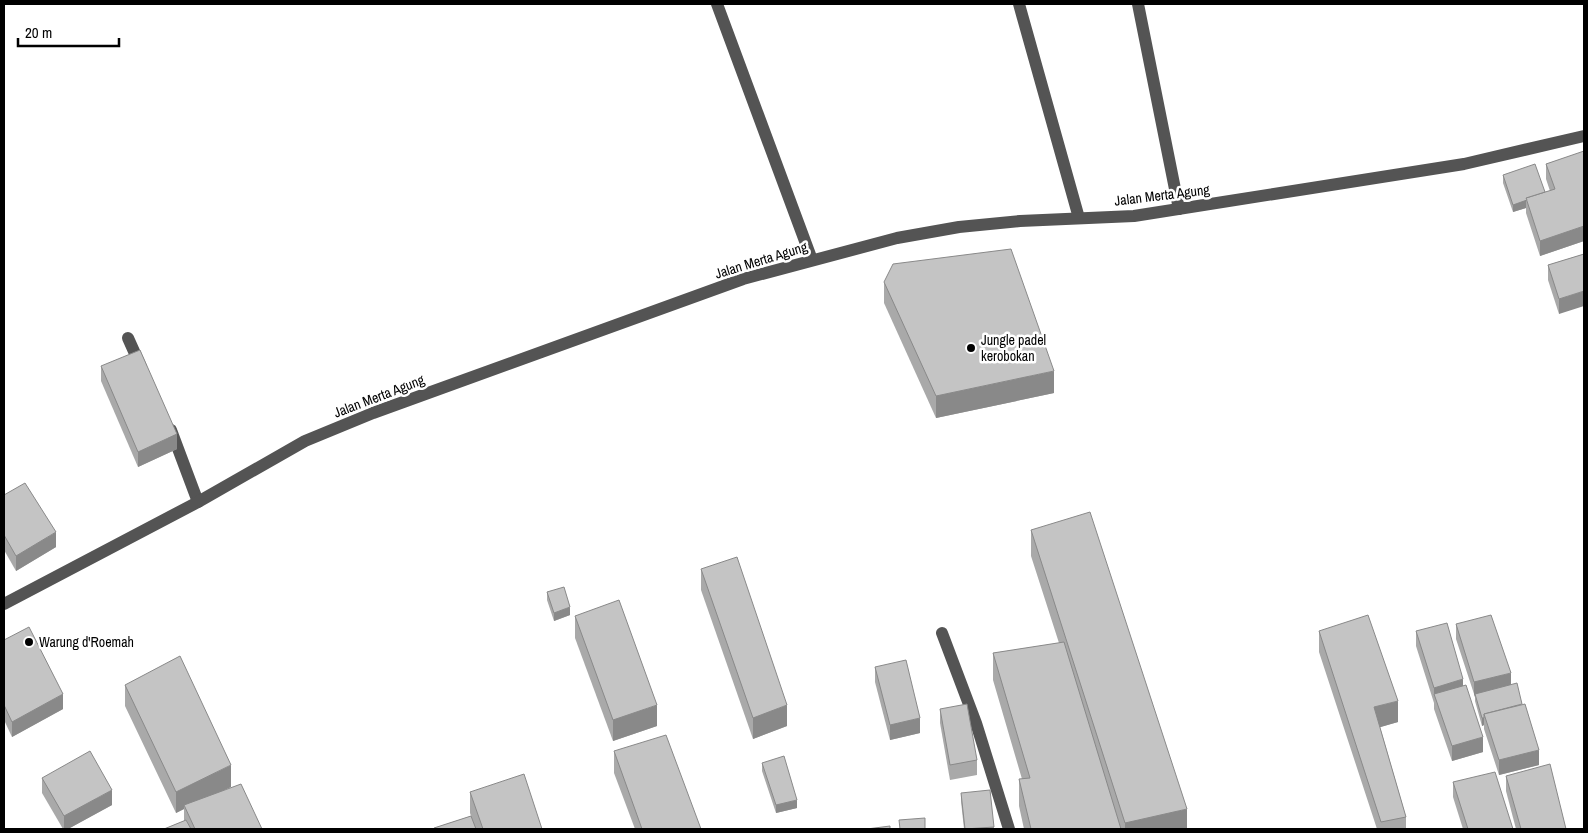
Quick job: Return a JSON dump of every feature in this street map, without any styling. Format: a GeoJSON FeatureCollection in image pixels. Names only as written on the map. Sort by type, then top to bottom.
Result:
{"type":"FeatureCollection","features":[{"type":"Feature","properties":{"kind":"street"},"geometry":{"type":"LineString","coordinates":[[717,4],[812,260]]}},
{"type":"Feature","properties":{"kind":"street"},"geometry":{"type":"LineString","coordinates":[[1019,4],[1079,218]]}},
{"type":"Feature","properties":{"kind":"street"},"geometry":{"type":"LineString","coordinates":[[1138,4],[1179,209]]}},
{"type":"Feature","properties":{"kind":"street","name":"Jalan Merta Agung"},"geometry":{"type":"LineString","coordinates":[[4,604],[198,502],[305,441],[373,413],[725,285],[897,238],[959,226],[1134,216],[1464,164],[1584,136]]}},
{"type":"Feature","properties":{"kind":"street"},"geometry":{"type":"LineString","coordinates":[[128,338],[145,374]]}},
{"type":"Feature","properties":{"kind":"street"},"geometry":{"type":"LineString","coordinates":[[165,418],[198,502]]}},
{"type":"Feature","properties":{"kind":"street"},"geometry":{"type":"LineString","coordinates":[[942,633],[976,723],[1009,829]]}},
{"type":"Feature","properties":{"kind":"building"},"geometry":{"type":"Polygon","coordinates":[[[1584,151],[1584,226],[1540,241],[1526,198],[1555,189],[1546,164],[1584,151]]]}},
{"type":"Feature","properties":{"kind":"building"},"geometry":{"type":"Polygon","coordinates":[[[1535,164],[1545,192],[1526,198],[1527,200],[1513,205],[1503,175],[1535,164]]]}},
{"type":"Feature","properties":{"kind":"building","name":"Jungle padel kerobokan"},"geometry":{"type":"Polygon","coordinates":[[[1011,249],[1054,371],[936,396],[884,282],[893,264],[1011,249]]]}},
{"type":"Feature","properties":{"kind":"building"},"geometry":{"type":"Polygon","coordinates":[[[1584,254],[1584,291],[1559,299],[1548,265],[1584,254]]]}},
{"type":"Feature","properties":{"kind":"building"},"geometry":{"type":"Polygon","coordinates":[[[140,350],[177,434],[138,452],[101,366],[140,350]]]}},
{"type":"Feature","properties":{"kind":"building"},"geometry":{"type":"Polygon","coordinates":[[[25,483],[56,532],[16,556],[4,535],[4,495],[25,483]]]}},
{"type":"Feature","properties":{"kind":"building"},"geometry":{"type":"Polygon","coordinates":[[[1090,512],[1187,809],[1125,823],[1031,530],[1090,512]]]}},
{"type":"Feature","properties":{"kind":"building"},"geometry":{"type":"Polygon","coordinates":[[[737,557],[787,705],[753,718],[701,569],[737,557]]]}},
{"type":"Feature","properties":{"kind":"building"},"geometry":{"type":"Polygon","coordinates":[[[564,587],[570,607],[554,613],[547,592],[564,587]]]}},
{"type":"Feature","properties":{"kind":"building"},"geometry":{"type":"Polygon","coordinates":[[[619,600],[657,705],[613,720],[575,616],[619,600]]]}},
{"type":"Feature","properties":{"kind":"building"},"geometry":{"type":"Polygon","coordinates":[[[1368,615],[1398,701],[1374,707],[1406,817],[1381,822],[1319,631],[1368,615]]]}},
{"type":"Feature","properties":{"kind":"building"},"geometry":{"type":"Polygon","coordinates":[[[1491,615],[1511,673],[1474,682],[1456,624],[1491,615]]]}},
{"type":"Feature","properties":{"kind":"building"},"geometry":{"type":"Polygon","coordinates":[[[1447,623],[1463,679],[1434,688],[1416,631],[1447,623]]]}},
{"type":"Feature","properties":{"kind":"building"},"geometry":{"type":"Polygon","coordinates":[[[29,627],[63,694],[12,722],[4,705],[4,640],[29,627]]]}},
{"type":"Feature","properties":{"kind":"building"},"geometry":{"type":"Polygon","coordinates":[[[1064,642],[1121,829],[1031,829],[1019,779],[1030,778],[993,653],[1064,642]]]}},
{"type":"Feature","properties":{"kind":"building"},"geometry":{"type":"Polygon","coordinates":[[[180,656],[231,765],[176,792],[125,685],[180,656]]]}},
{"type":"Feature","properties":{"kind":"building"},"geometry":{"type":"Polygon","coordinates":[[[906,660],[920,718],[890,725],[875,667],[906,660]]]}},
{"type":"Feature","properties":{"kind":"building"},"geometry":{"type":"Polygon","coordinates":[[[1517,683],[1522,704],[1484,714],[1484,718],[1482,718],[1475,694],[1517,683]]]}},
{"type":"Feature","properties":{"kind":"building"},"geometry":{"type":"Polygon","coordinates":[[[1466,685],[1483,737],[1452,746],[1434,694],[1466,685]]]}},
{"type":"Feature","properties":{"kind":"building"},"geometry":{"type":"Polygon","coordinates":[[[967,704],[977,760],[950,765],[940,709],[967,704]]]}},
{"type":"Feature","properties":{"kind":"building"},"geometry":{"type":"Polygon","coordinates":[[[1525,704],[1539,750],[1499,760],[1484,714],[1525,704]]]}},
{"type":"Feature","properties":{"kind":"building"},"geometry":{"type":"Polygon","coordinates":[[[666,735],[701,829],[642,829],[614,751],[666,735]]]}},
{"type":"Feature","properties":{"kind":"building"},"geometry":{"type":"Polygon","coordinates":[[[90,751],[112,790],[64,816],[42,778],[90,751]]]}},
{"type":"Feature","properties":{"kind":"building"},"geometry":{"type":"Polygon","coordinates":[[[784,756],[797,800],[776,805],[762,763],[784,756]]]}},
{"type":"Feature","properties":{"kind":"building"},"geometry":{"type":"Polygon","coordinates":[[[1550,764],[1566,829],[1521,829],[1506,776],[1550,764]]]}},
{"type":"Feature","properties":{"kind":"building"},"geometry":{"type":"Polygon","coordinates":[[[1495,772],[1513,829],[1468,829],[1453,782],[1495,772]]]}},
{"type":"Feature","properties":{"kind":"building"},"geometry":{"type":"Polygon","coordinates":[[[524,774],[542,829],[483,829],[470,792],[524,774]]]}},
{"type":"Feature","properties":{"kind":"building"},"geometry":{"type":"Polygon","coordinates":[[[241,784],[262,829],[195,829],[184,805],[241,784]]]}},
{"type":"Feature","properties":{"kind":"building"},"geometry":{"type":"Polygon","coordinates":[[[990,790],[994,827],[965,829],[961,793],[990,790]]]}},
{"type":"Feature","properties":{"kind":"building"},"geometry":{"type":"Polygon","coordinates":[[[471,816],[476,829],[434,828],[471,816]]]}},
{"type":"Feature","properties":{"kind":"building"},"geometry":{"type":"Polygon","coordinates":[[[925,818],[925,829],[900,829],[899,820],[925,818]]]}},
{"type":"Feature","properties":{"kind":"building"},"geometry":{"type":"Polygon","coordinates":[[[186,820],[191,829],[164,829],[186,820]]]}},
{"type":"Feature","properties":{"kind":"building"},"geometry":{"type":"Polygon","coordinates":[[[890,826],[890,829],[867,829],[890,826]]]}},
{"type":"Feature","properties":{"kind":"place","name":"Jungle padel kerobokan"},"geometry":{"type":"Point","coordinates":[971,348]}},
{"type":"Feature","properties":{"kind":"place","name":"Warung d'Roemah"},"geometry":{"type":"Point","coordinates":[29,642]}}]}
